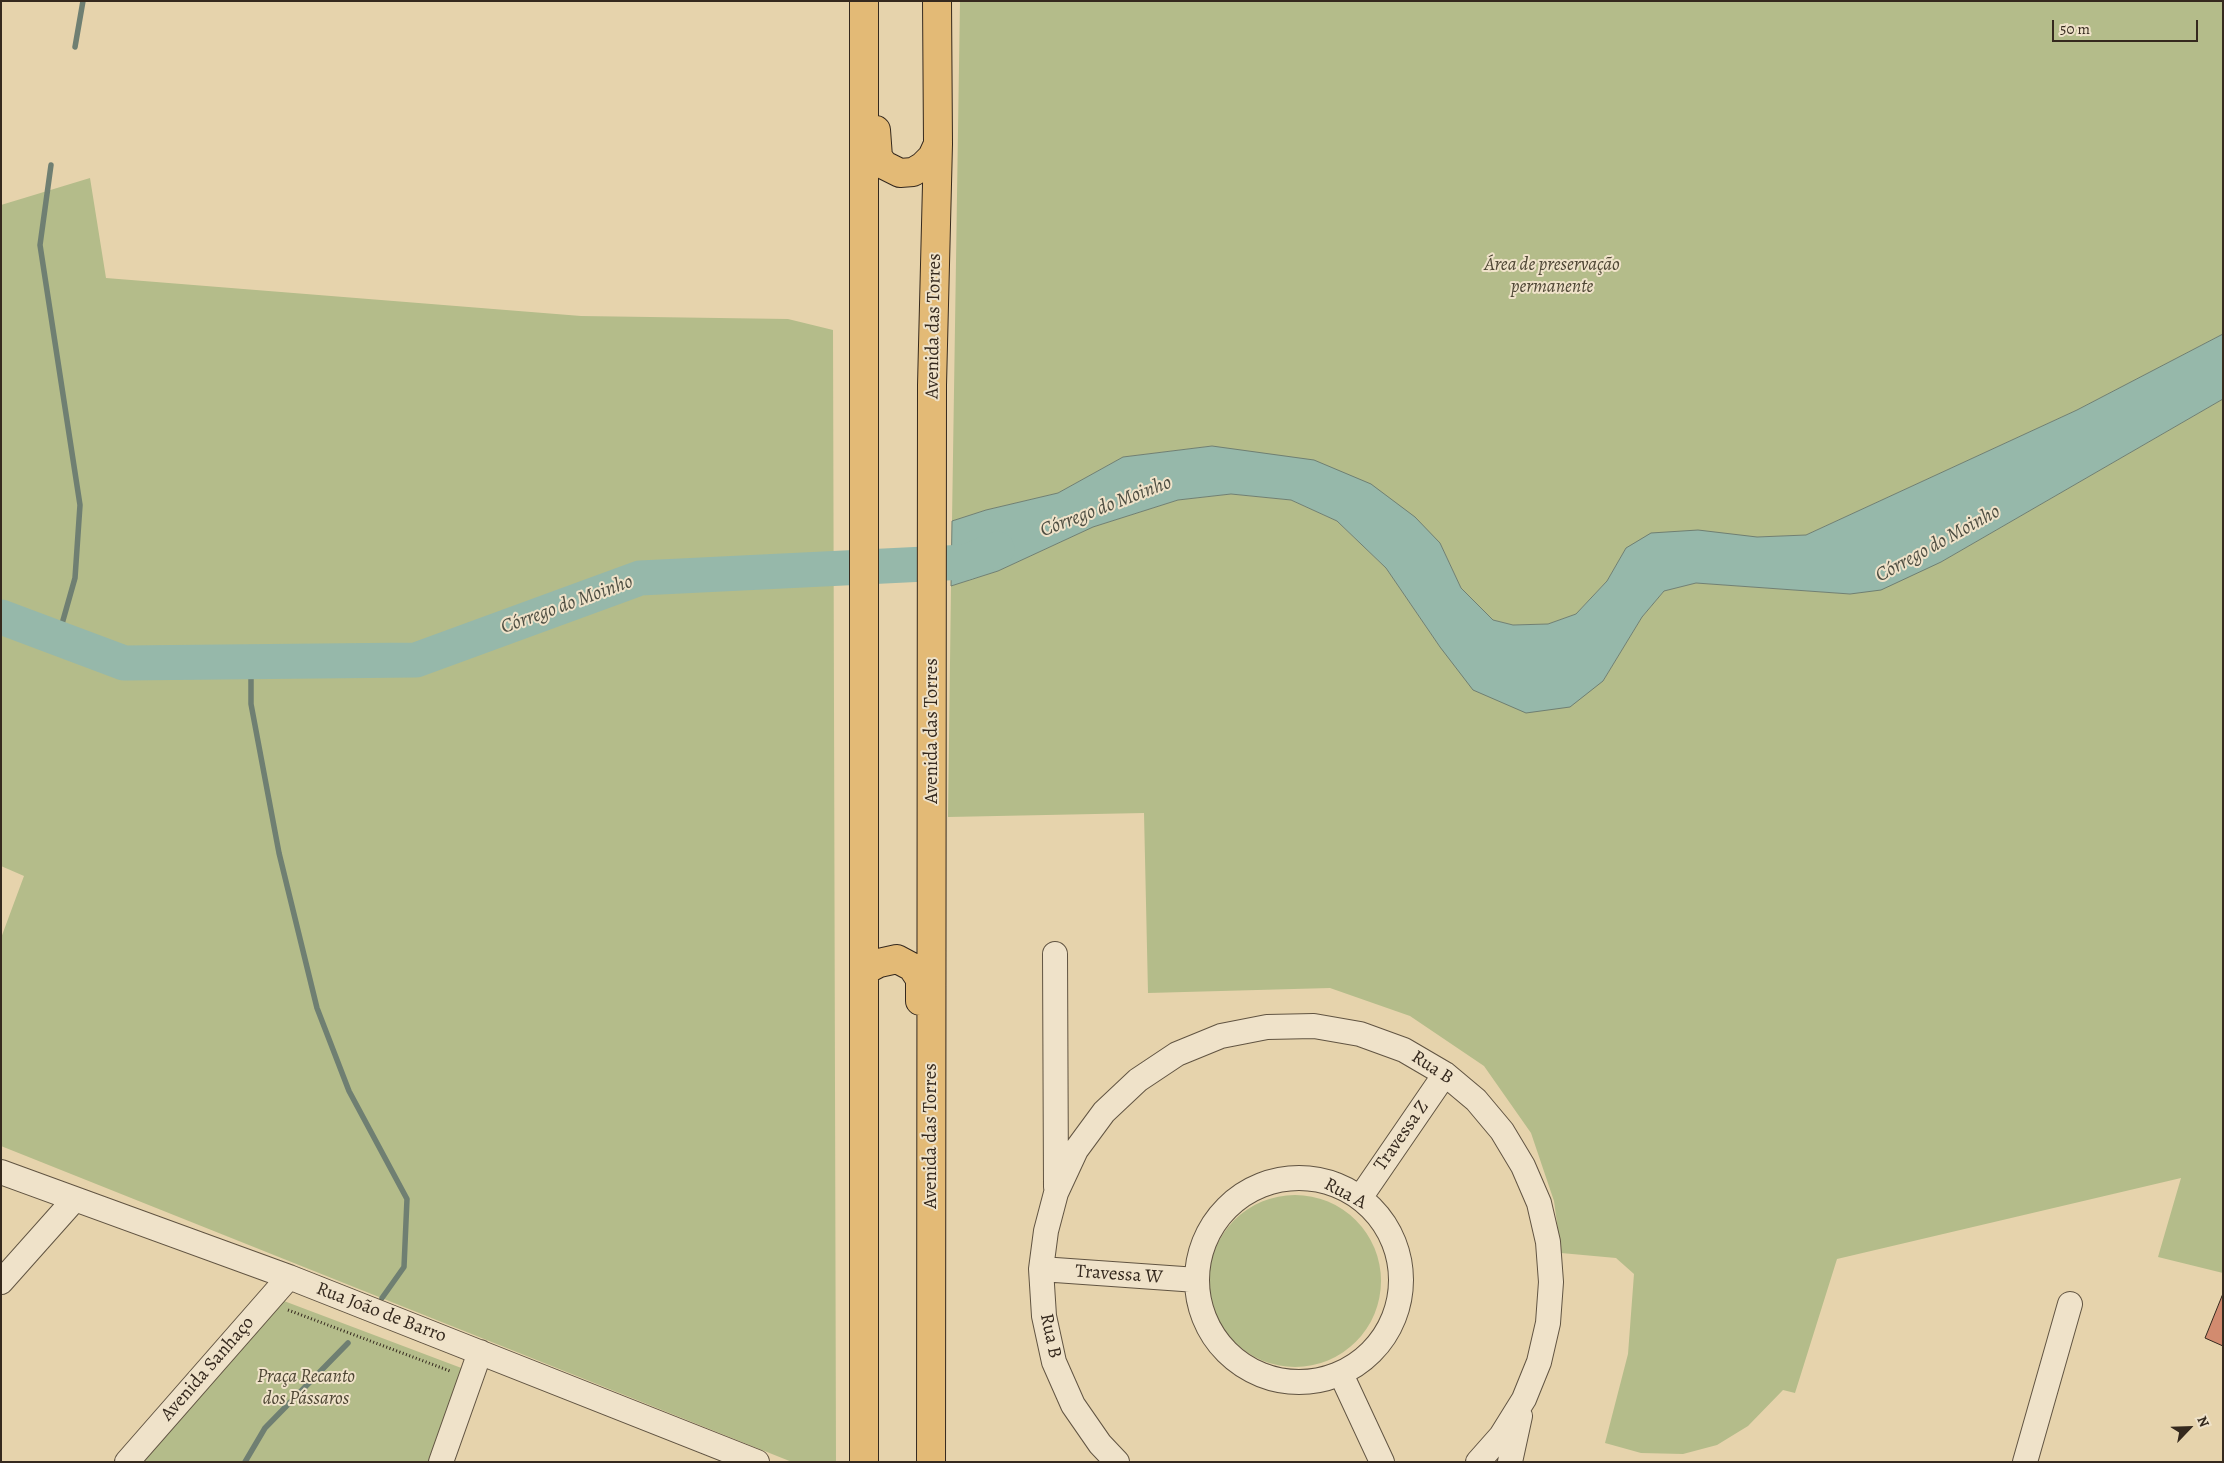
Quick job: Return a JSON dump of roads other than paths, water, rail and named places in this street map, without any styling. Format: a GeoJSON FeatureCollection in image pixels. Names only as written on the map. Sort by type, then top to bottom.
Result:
{"type":"FeatureCollection","features":[{"type":"Feature","properties":{"kind":"main road"},"geometry":{"type":"LineString","coordinates":[[864,1],[864,1462]]}},
{"type":"Feature","properties":{"kind":"main road"},"geometry":{"type":"LineString","coordinates":[[876,1],[878,156],[884,165],[900,173],[913,172],[932,157],[938,144]]}},
{"type":"Feature","properties":{"kind":"main road","name":"Avenida das Torres"},"geometry":{"type":"LineString","coordinates":[[931,1462],[932,385],[938,144],[938,1]]}},
{"type":"Feature","properties":{"kind":"main road"},"geometry":{"type":"LineString","coordinates":[[864,971],[878,963],[897,959],[912,967],[920,979],[919,1169],[930,1227]]}},
{"type":"Feature","properties":{"kind":"street","name":"Rua B"},"geometry":{"type":"LineString","coordinates":[[1055,954],[1056,1193]]}},
{"type":"Feature","properties":{"kind":"street","name":"Rua B"},"geometry":{"type":"LineString","coordinates":[[1117,1462],[1100,1444],[1073,1405],[1054,1362],[1044,1316],[1041,1269],[1046,1230],[1056,1193],[1076,1150],[1104,1112],[1138,1080],[1177,1054],[1221,1036],[1267,1027],[1314,1026],[1351,1032],[1404,1050],[1445,1074],[1481,1106],[1502,1131],[1523,1166],[1539,1203],[1548,1242],[1551,1282],[1548,1323],[1539,1362],[1524,1399],[1500,1436],[1478,1462]]}},
{"type":"Feature","properties":{"kind":"street","name":"Travessa Z"},"geometry":{"type":"LineString","coordinates":[[1360,1198],[1445,1074]]}},
{"type":"Feature","properties":{"kind":"street","name":"Rua João de Barro"},"geometry":{"type":"LineString","coordinates":[[1,1172],[290,1277],[757,1462]]}},
{"type":"Feature","properties":{"kind":"street","name":"Rua A"},"geometry":{"type":"LineString","coordinates":[[1292,1177],[1323,1180],[1360,1198],[1376,1212],[1393,1240],[1401,1270],[1399,1302],[1388,1332],[1368,1357],[1341,1374],[1309,1383],[1275,1380],[1244,1367],[1218,1344],[1202,1314],[1196,1280],[1201,1250],[1214,1222],[1236,1199],[1262,1184],[1292,1177]]}},
{"type":"Feature","properties":{"kind":"street"},"geometry":{"type":"LineString","coordinates":[[1,1282],[74,1200]]}},
{"type":"Feature","properties":{"kind":"street","name":"Travessa W"},"geometry":{"type":"LineString","coordinates":[[1041,1269],[1196,1280]]}},
{"type":"Feature","properties":{"kind":"street","name":"Avenida Sanhaço"},"geometry":{"type":"LineString","coordinates":[[127,1462],[290,1277]]}},
{"type":"Feature","properties":{"kind":"street"},"geometry":{"type":"LineString","coordinates":[[2025,1462],[2070,1304]]}},
{"type":"Feature","properties":{"kind":"street"},"geometry":{"type":"LineString","coordinates":[[441,1462],[480,1352]]}},
{"type":"Feature","properties":{"kind":"street"},"geometry":{"type":"LineString","coordinates":[[1341,1374],[1382,1462]]}},
{"type":"Feature","properties":{"kind":"street"},"geometry":{"type":"LineString","coordinates":[[1510,1462],[1524,1399]]}},
{"type":"Feature","properties":{"kind":"water"},"geometry":{"type":"Polygon","coordinates":[[[2223,334],[2223,399],[1941,562],[1881,590],[1850,594],[1696,583],[1664,591],[1642,617],[1603,681],[1570,707],[1526,713],[1473,690],[1440,647],[1386,568],[1337,521],[1291,500],[1231,494],[1178,500],[1093,527],[998,571],[951,586],[952,521],[986,510],[1058,493],[1123,457],[1212,446],[1314,460],[1371,484],[1415,517],[1440,543],[1461,588],[1493,620],[1513,625],[1548,624],[1576,614],[1607,581],[1626,548],[1651,533],[1698,530],[1757,537],[1806,535],[2077,410],[2223,334]]]}},
{"type":"Feature","properties":{"kind":"waterway"},"geometry":{"type":"LineString","coordinates":[[75,47],[83,1]]}},
{"type":"Feature","properties":{"kind":"waterway"},"geometry":{"type":"LineString","coordinates":[[51,165],[40,245],[80,505],[75,578],[58,638]]}},
{"type":"Feature","properties":{"kind":"waterway","name":"Córrego do Moinho"},"geometry":{"type":"LineString","coordinates":[[1,617],[124,663],[416,660],[640,578],[966,562],[997,549]]}},
{"type":"Feature","properties":{"kind":"waterway"},"geometry":{"type":"LineString","coordinates":[[251,662],[251,704],[279,853],[317,1008],[349,1091],[407,1199],[404,1267],[382,1298]]}},
{"type":"Feature","properties":{"kind":"waterway"},"geometry":{"type":"LineString","coordinates":[[245,1462],[265,1428],[348,1343]]}},
{"type":"Feature","properties":{"kind":"park label","name":"Área de preservação permanente"},"geometry":{"type":"Point","coordinates":[1552,276]}},
{"type":"Feature","properties":{"kind":"park label","name":"Praça Recanto dos Pássaros"},"geometry":{"type":"Point","coordinates":[306,1388]}}]}
